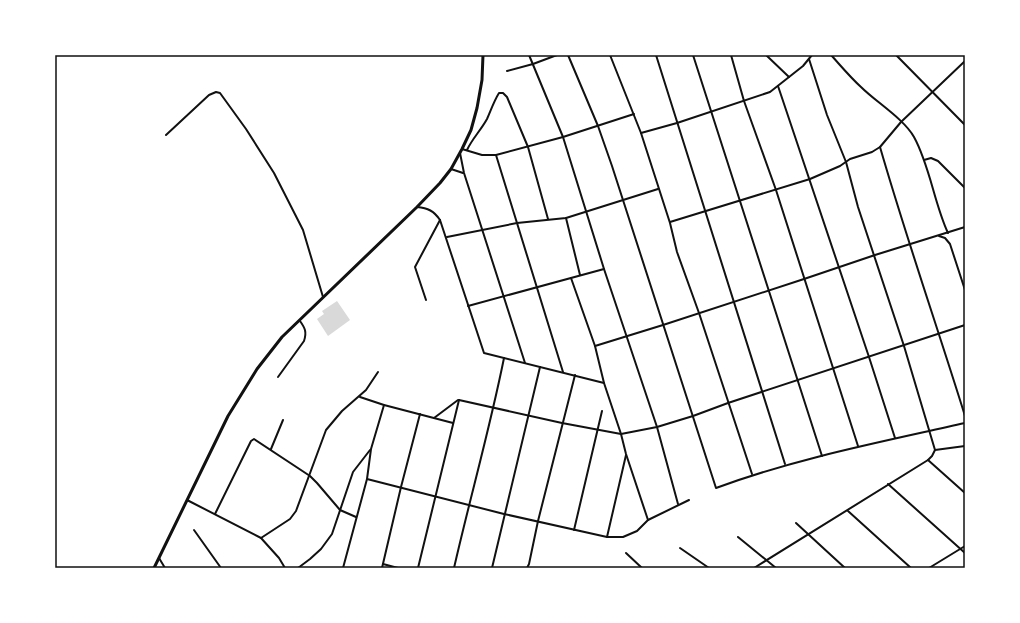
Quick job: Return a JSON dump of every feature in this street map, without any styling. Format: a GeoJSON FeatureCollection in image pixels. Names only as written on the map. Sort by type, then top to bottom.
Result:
{"type":"FeatureCollection","features":[{"type":"Feature","properties":{"kind":"main road"},"geometry":{"type":"LineString","coordinates":[[154,568],[228,416],[257,369],[282,337],[417,207],[451,169],[471,130],[482,80],[483,55]]}},
{"type":"Feature","properties":{"kind":"street"},"geometry":{"type":"LineString","coordinates":[[529,55],[563,137],[604,268],[657,427],[678,504]]}},
{"type":"Feature","properties":{"kind":"street"},"geometry":{"type":"LineString","coordinates":[[507,72],[557,55]]}},
{"type":"Feature","properties":{"kind":"street"},"geometry":{"type":"LineString","coordinates":[[568,55],[598,126],[716,488],[752,474],[785,464],[858,446],[965,423]]}},
{"type":"Feature","properties":{"kind":"street"},"geometry":{"type":"LineString","coordinates":[[610,55],[641,133],[670,223],[677,252],[752,474]]}},
{"type":"Feature","properties":{"kind":"street"},"geometry":{"type":"LineString","coordinates":[[656,55],[785,464]]}},
{"type":"Feature","properties":{"kind":"street"},"geometry":{"type":"LineString","coordinates":[[693,55],[712,110],[739,201],[822,456]]}},
{"type":"Feature","properties":{"kind":"street"},"geometry":{"type":"LineString","coordinates":[[731,55],[744,101],[776,190],[858,446]]}},
{"type":"Feature","properties":{"kind":"street"},"geometry":{"type":"LineString","coordinates":[[766,55],[789,77]]}},
{"type":"Feature","properties":{"kind":"street"},"geometry":{"type":"LineString","coordinates":[[641,133],[677,123],[712,110],[770,92],[803,66],[812,55]]}},
{"type":"Feature","properties":{"kind":"street"},"geometry":{"type":"LineString","coordinates":[[831,55],[860,87],[909,129],[924,160],[948,233]]}},
{"type":"Feature","properties":{"kind":"street"},"geometry":{"type":"LineString","coordinates":[[896,55],[965,125]]}},
{"type":"Feature","properties":{"kind":"street"},"geometry":{"type":"LineString","coordinates":[[754,568],[928,460],[932,456],[934,450],[930,431],[846,162],[827,115],[809,59]]}},
{"type":"Feature","properties":{"kind":"street"},"geometry":{"type":"LineString","coordinates":[[670,223],[810,179],[840,166],[850,159],[872,152],[880,147],[900,122],[965,61]]}},
{"type":"Feature","properties":{"kind":"street"},"geometry":{"type":"LineString","coordinates":[[778,86],[870,357],[895,438]]}},
{"type":"Feature","properties":{"kind":"street"},"geometry":{"type":"LineString","coordinates":[[166,135],[209,96],[216,92],[220,93],[246,129],[274,173],[296,216],[303,230],[323,298]]}},
{"type":"Feature","properties":{"kind":"street"},"geometry":{"type":"LineString","coordinates":[[467,150],[472,140],[487,119],[499,93],[503,93],[507,97],[528,147],[548,219]]}},
{"type":"Feature","properties":{"kind":"street"},"geometry":{"type":"LineString","coordinates":[[525,362],[464,173],[461,151],[467,150],[482,155],[496,155],[563,137],[634,114]]}},
{"type":"Feature","properties":{"kind":"street"},"geometry":{"type":"LineString","coordinates":[[880,147],[965,416]]}},
{"type":"Feature","properties":{"kind":"street"},"geometry":{"type":"LineString","coordinates":[[496,155],[563,372]]}},
{"type":"Feature","properties":{"kind":"street"},"geometry":{"type":"LineString","coordinates":[[924,160],[931,158],[938,161],[965,188]]}},
{"type":"Feature","properties":{"kind":"street"},"geometry":{"type":"LineString","coordinates":[[451,169],[464,173]]}},
{"type":"Feature","properties":{"kind":"street"},"geometry":{"type":"LineString","coordinates":[[447,237],[518,223],[566,218],[587,210],[658,189]]}},
{"type":"Feature","properties":{"kind":"street"},"geometry":{"type":"LineString","coordinates":[[417,207],[432,211],[440,220],[447,237],[482,350],[487,354],[525,362],[604,383]]}},
{"type":"Feature","properties":{"kind":"street"},"geometry":{"type":"LineString","coordinates":[[566,218],[580,276]]}},
{"type":"Feature","properties":{"kind":"street"},"geometry":{"type":"LineString","coordinates":[[426,300],[415,267],[440,220]]}},
{"type":"Feature","properties":{"kind":"street"},"geometry":{"type":"LineString","coordinates":[[595,346],[965,227]]}},
{"type":"Feature","properties":{"kind":"street"},"geometry":{"type":"LineString","coordinates":[[938,236],[945,238],[950,244],[965,290]]}},
{"type":"Feature","properties":{"kind":"street"},"geometry":{"type":"LineString","coordinates":[[468,306],[580,276],[604,268]]}},
{"type":"Feature","properties":{"kind":"street"},"geometry":{"type":"LineString","coordinates":[[571,278],[595,346],[604,383],[648,520]]}},
{"type":"Feature","properties":{"kind":"street"},"geometry":{"type":"LineString","coordinates":[[278,377],[304,341],[307,334],[306,329],[300,321]]}},
{"type":"Feature","properties":{"kind":"street"},"geometry":{"type":"LineString","coordinates":[[434,418],[459,400],[598,431],[621,434],[657,427],[693,416],[728,402],[834,369],[965,325]]}},
{"type":"Feature","properties":{"kind":"street"},"geometry":{"type":"LineString","coordinates":[[454,568],[494,408],[504,358]]}},
{"type":"Feature","properties":{"kind":"street"},"geometry":{"type":"LineString","coordinates":[[492,568],[540,366]]}},
{"type":"Feature","properties":{"kind":"street"},"geometry":{"type":"LineString","coordinates":[[261,538],[290,519],[296,510],[310,476],[326,430],[342,411],[366,390],[378,372]]}},
{"type":"Feature","properties":{"kind":"street"},"geometry":{"type":"LineString","coordinates":[[527,568],[575,375]]}},
{"type":"Feature","properties":{"kind":"street"},"geometry":{"type":"LineString","coordinates":[[360,396],[384,405],[453,423]]}},
{"type":"Feature","properties":{"kind":"street"},"geometry":{"type":"LineString","coordinates":[[418,568],[459,400]]}},
{"type":"Feature","properties":{"kind":"street"},"geometry":{"type":"LineString","coordinates":[[343,568],[366,479],[371,449],[384,405]]}},
{"type":"Feature","properties":{"kind":"street"},"geometry":{"type":"LineString","coordinates":[[574,530],[602,411]]}},
{"type":"Feature","properties":{"kind":"street"},"geometry":{"type":"LineString","coordinates":[[382,568],[420,414]]}},
{"type":"Feature","properties":{"kind":"street"},"geometry":{"type":"LineString","coordinates":[[271,449],[283,420]]}},
{"type":"Feature","properties":{"kind":"street"},"geometry":{"type":"LineString","coordinates":[[215,514],[251,441],[254,439],[310,476],[317,482],[340,510],[356,518]]}},
{"type":"Feature","properties":{"kind":"street"},"geometry":{"type":"LineString","coordinates":[[934,450],[965,446]]}},
{"type":"Feature","properties":{"kind":"street"},"geometry":{"type":"LineString","coordinates":[[298,568],[320,549],[332,534],[353,472],[371,449]]}},
{"type":"Feature","properties":{"kind":"street"},"geometry":{"type":"LineString","coordinates":[[607,538],[626,454]]}},
{"type":"Feature","properties":{"kind":"street"},"geometry":{"type":"LineString","coordinates":[[928,460],[965,493]]}},
{"type":"Feature","properties":{"kind":"street"},"geometry":{"type":"LineString","coordinates":[[366,479],[607,538],[623,537],[637,531],[648,520],[678,504],[689,500]]}},
{"type":"Feature","properties":{"kind":"street"},"geometry":{"type":"LineString","coordinates":[[888,484],[965,553]]}},
{"type":"Feature","properties":{"kind":"street"},"geometry":{"type":"LineString","coordinates":[[187,500],[261,538],[279,558],[285,568]]}},
{"type":"Feature","properties":{"kind":"street"},"geometry":{"type":"LineString","coordinates":[[848,511],[911,568]]}},
{"type":"Feature","properties":{"kind":"street"},"geometry":{"type":"LineString","coordinates":[[796,523],[845,568]]}},
{"type":"Feature","properties":{"kind":"street"},"geometry":{"type":"LineString","coordinates":[[194,530],[220,568]]}},
{"type":"Feature","properties":{"kind":"street"},"geometry":{"type":"LineString","coordinates":[[738,537],[776,568]]}},
{"type":"Feature","properties":{"kind":"street"},"geometry":{"type":"LineString","coordinates":[[929,568],[965,546]]}},
{"type":"Feature","properties":{"kind":"street"},"geometry":{"type":"LineString","coordinates":[[680,548],[709,568]]}},
{"type":"Feature","properties":{"kind":"street"},"geometry":{"type":"LineString","coordinates":[[626,553],[642,568]]}},
{"type":"Feature","properties":{"kind":"street"},"geometry":{"type":"LineString","coordinates":[[159,558],[165,568]]}},
{"type":"Feature","properties":{"kind":"street"},"geometry":{"type":"LineString","coordinates":[[383,564],[398,568]]}},
{"type":"Feature","properties":{"kind":"shaded area"},"geometry":{"type":"Polygon","coordinates":[[[337,301],[350,320],[328,336],[317,319],[324,314],[322,311],[337,301]]]}}]}
